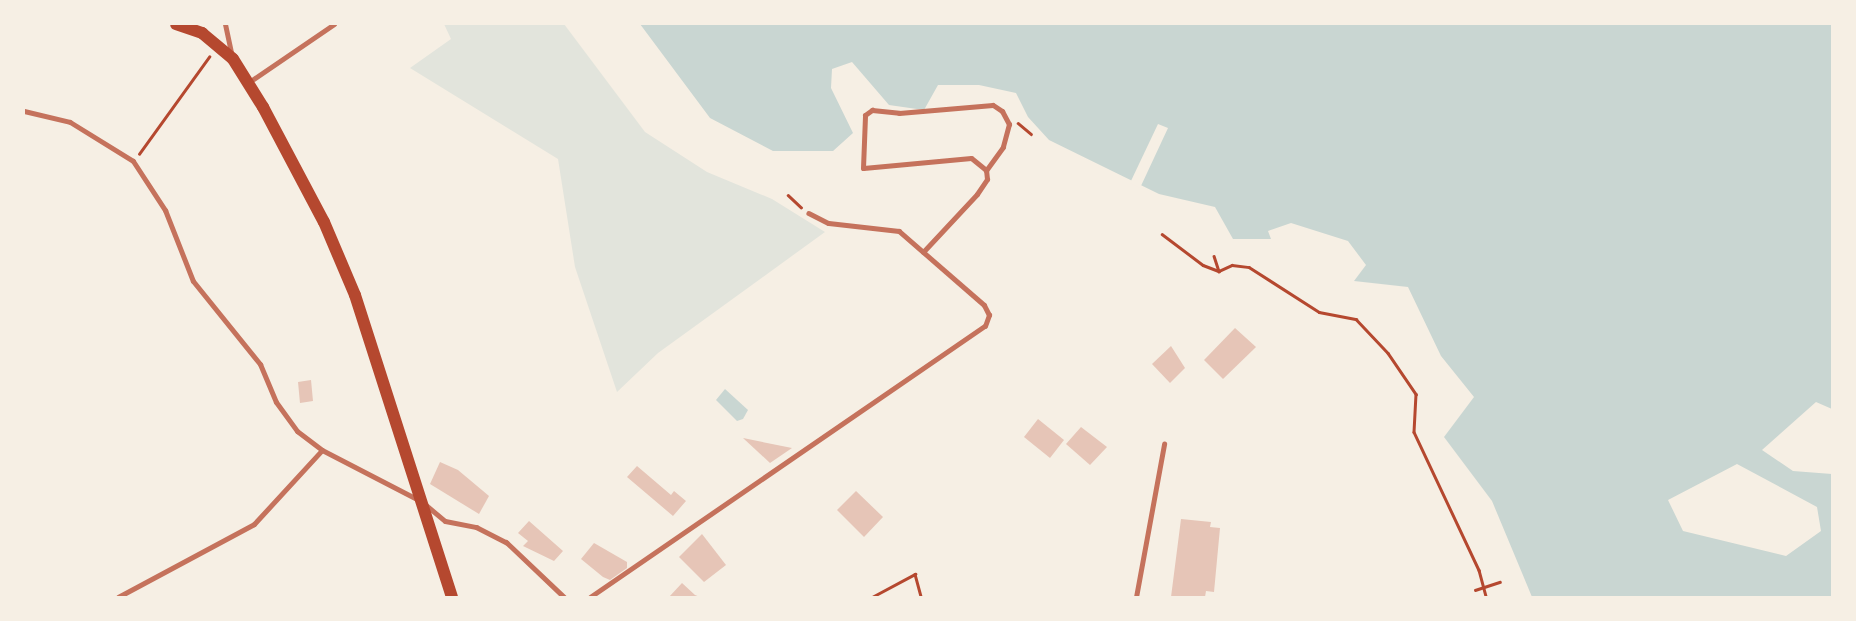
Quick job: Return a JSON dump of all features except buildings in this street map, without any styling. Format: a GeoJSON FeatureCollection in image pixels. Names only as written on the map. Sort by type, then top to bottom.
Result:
{"type":"FeatureCollection","features":[{"type":"Feature","properties":{"kind":"main road"},"geometry":{"type":"LineString","coordinates":[[176,24],[220,46],[233,59],[250,82],[341,257],[452,597]]}},
{"type":"Feature","properties":{"kind":"street"},"geometry":{"type":"LineString","coordinates":[[225,24],[233,59]]}},
{"type":"Feature","properties":{"kind":"street"},"geometry":{"type":"LineString","coordinates":[[250,82],[334,24]]}},
{"type":"Feature","properties":{"kind":"street"},"geometry":{"type":"LineString","coordinates":[[923,252],[977,194],[987,179],[986,170],[1003,147],[1009,124],[1002,111],[993,105],[899,113],[872,110],[865,115],[863,168],[971,158],[986,170]]}},
{"type":"Feature","properties":{"kind":"street"},"geometry":{"type":"LineString","coordinates":[[24,111],[70,122],[133,161],[165,210],[193,281],[260,364],[276,402],[297,431],[322,450],[421,501],[445,521],[476,527],[506,542],[564,597]]}},
{"type":"Feature","properties":{"kind":"street"},"geometry":{"type":"LineString","coordinates":[[590,597],[985,326],[989,316],[984,305],[899,231],[828,223],[808,213]]}},
{"type":"Feature","properties":{"kind":"street"},"geometry":{"type":"LineString","coordinates":[[1136,597],[1164,444]]}},
{"type":"Feature","properties":{"kind":"street"},"geometry":{"type":"LineString","coordinates":[[118,597],[254,524],[322,450]]}},
{"type":"Feature","properties":{"kind":"path"},"geometry":{"type":"LineString","coordinates":[[133,161],[220,46]]}},
{"type":"Feature","properties":{"kind":"path"},"geometry":{"type":"LineString","coordinates":[[1009,124],[1025,125],[1031,134]]}},
{"type":"Feature","properties":{"kind":"path"},"geometry":{"type":"LineString","coordinates":[[788,195],[808,213]]}},
{"type":"Feature","properties":{"kind":"path"},"geometry":{"type":"LineString","coordinates":[[1162,234],[1219,271]]}},
{"type":"Feature","properties":{"kind":"path"},"geometry":{"type":"LineString","coordinates":[[1214,256],[1219,271]]}},
{"type":"Feature","properties":{"kind":"path"},"geometry":{"type":"LineString","coordinates":[[1219,271],[1232,265],[1248,267],[1319,312],[1356,319],[1388,353],[1416,394],[1414,432],[1485,588],[1486,597]]}},
{"type":"Feature","properties":{"kind":"path"},"geometry":{"type":"LineString","coordinates":[[872,597],[915,574],[921,597]]}},
{"type":"Feature","properties":{"kind":"path"},"geometry":{"type":"LineString","coordinates":[[1475,590],[1500,582]]}},
{"type":"Feature","properties":{"kind":"shaded area"},"geometry":{"type":"Polygon","coordinates":[[[444,24],[564,24],[645,132],[707,172],[772,199],[825,232],[658,353],[617,392],[575,267],[558,159],[410,68],[451,39],[444,24]]]}},
{"type":"Feature","properties":{"kind":"shaded area"},"geometry":{"type":"Polygon","coordinates":[[[640,24],[1832,24],[1832,409],[1816,402],[1762,450],[1793,471],[1832,474],[1832,597],[1532,597],[1492,501],[1444,437],[1474,397],[1441,356],[1408,287],[1354,281],[1366,265],[1348,241],[1291,223],[1268,231],[1271,239],[1233,239],[1215,207],[1159,194],[1049,140],[1028,117],[1016,93],[979,85],[938,85],[924,110],[889,105],[852,62],[832,69],[831,88],[853,133],[833,151],[773,151],[710,118],[640,24]],[[1737,464],[1668,500],[1683,531],[1786,556],[1821,531],[1817,507],[1737,464]]]}},
{"type":"Feature","properties":{"kind":"shaded area"},"geometry":{"type":"Polygon","coordinates":[[[725,389],[748,410],[743,419],[737,421],[716,400],[725,389]]]}},
{"type":"Feature","properties":{"kind":"pier"},"geometry":{"type":"Polygon","coordinates":[[[1158,124],[1168,128],[1140,188],[1130,183],[1158,124]]]}}]}
